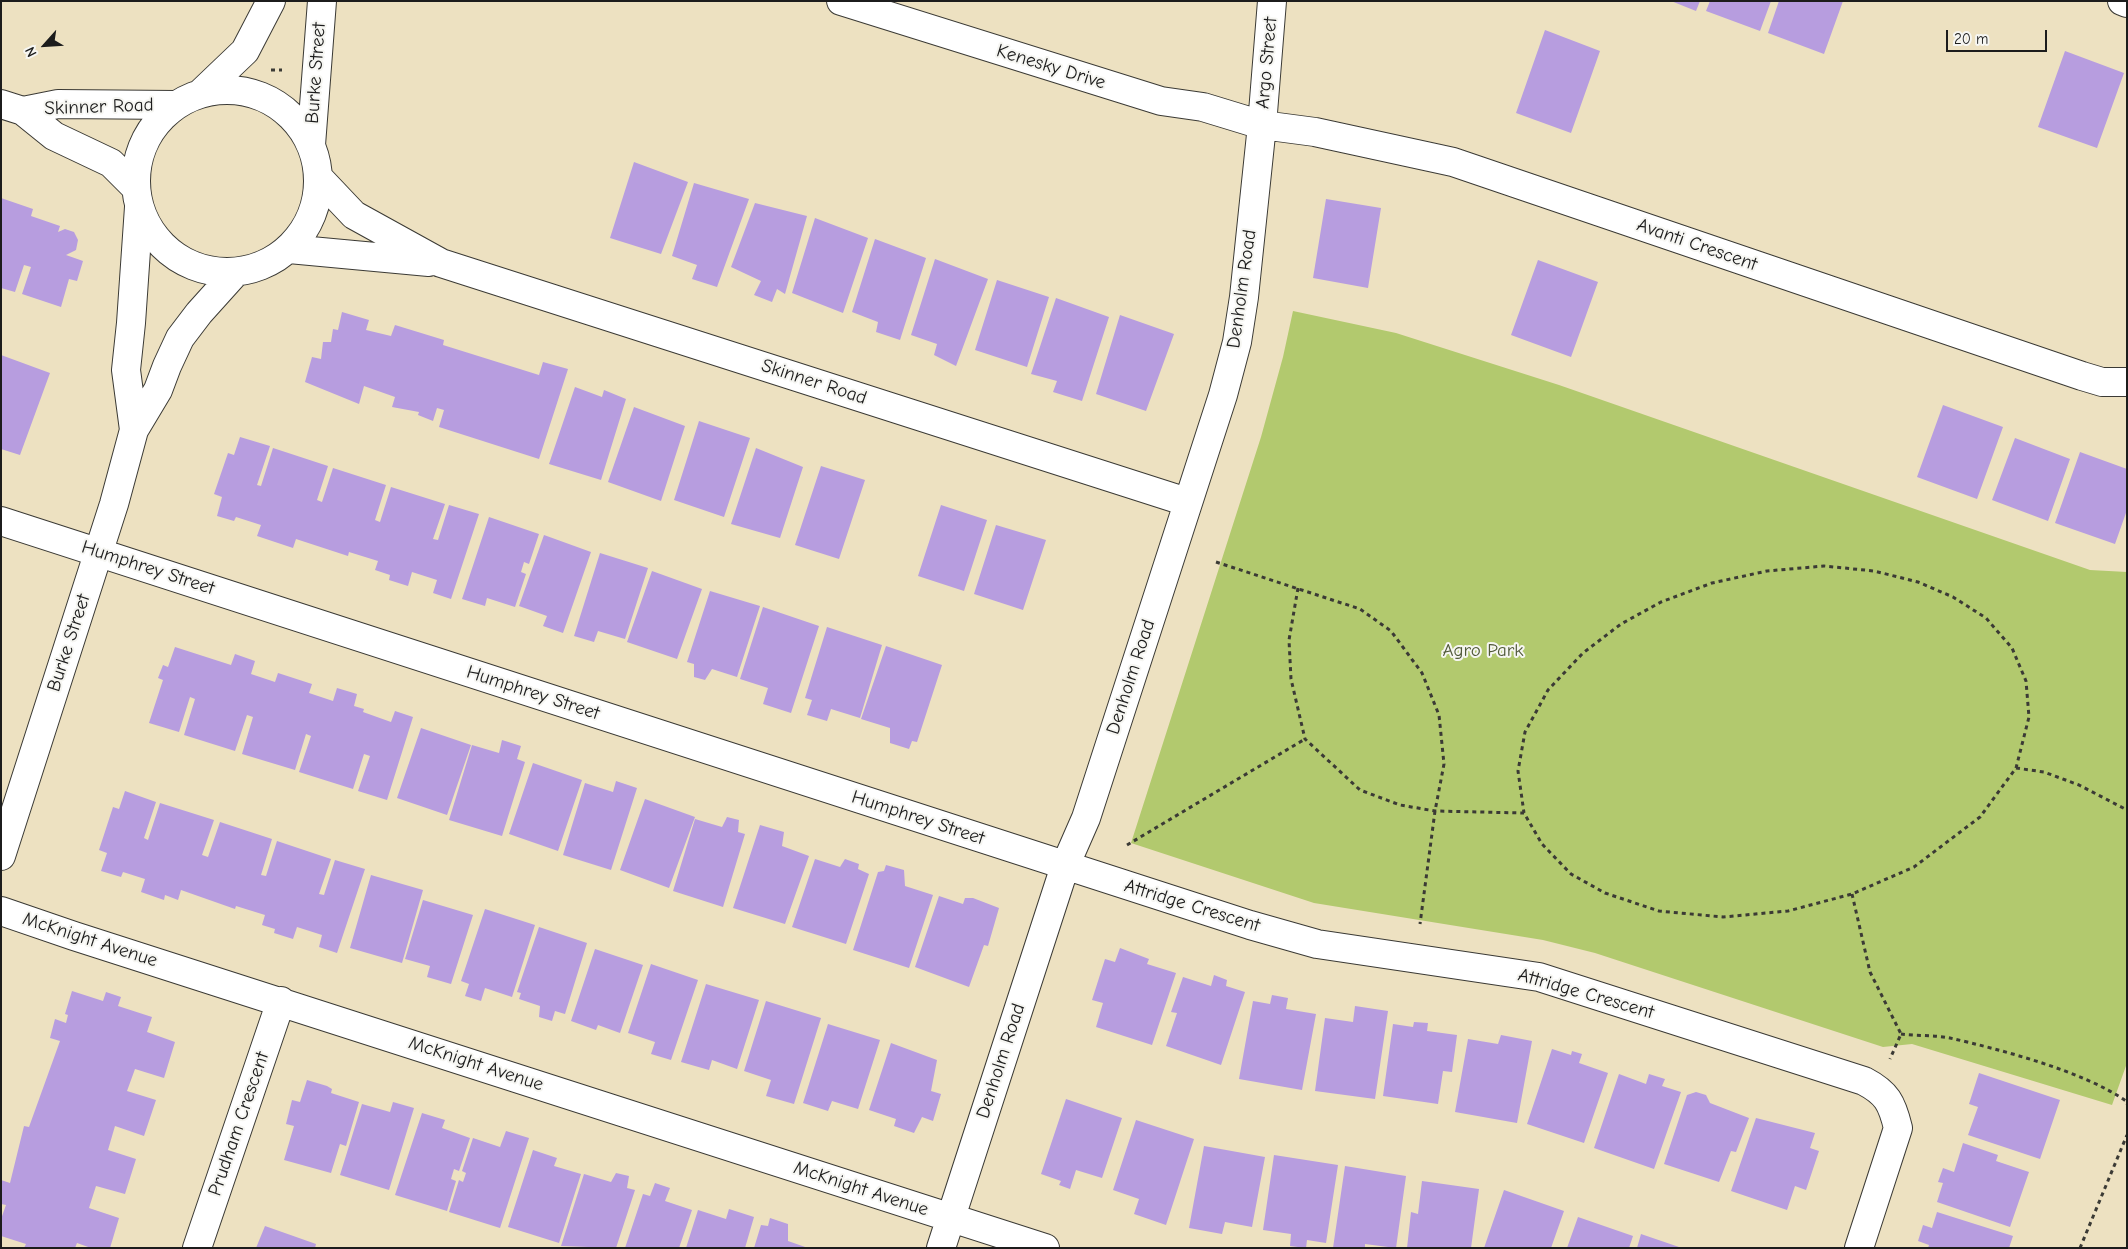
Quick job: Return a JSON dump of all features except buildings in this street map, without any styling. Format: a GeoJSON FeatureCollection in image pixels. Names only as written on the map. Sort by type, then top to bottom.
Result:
{"type":"FeatureCollection","features":[{"type":"Feature","properties":{"kind":"street"},"geometry":{"type":"LineString","coordinates":[[201,93],[245,50],[271,1]]}},
{"type":"Feature","properties":{"kind":"street","name":"Burke Street"},"geometry":{"type":"LineString","coordinates":[[311,146],[322,1]]}},
{"type":"Feature","properties":{"kind":"street","name":"Kenesky Drive"},"geometry":{"type":"LineString","coordinates":[[841,1],[1161,101],[1203,107],[1262,125]]}},
{"type":"Feature","properties":{"kind":"street","name":"Argo Street"},"geometry":{"type":"LineString","coordinates":[[1262,125],[1272,1]]}},
{"type":"Feature","properties":{"kind":"street"},"geometry":{"type":"LineString","coordinates":[[2122,1],[2127,3]]}},
{"type":"Feature","properties":{"kind":"street"},"geometry":{"type":"LineString","coordinates":[[137,197],[152,235],[175,257],[204,270],[235,273],[255,269],[273,261],[289,249],[306,228],[316,204],[318,177],[311,146],[298,123],[278,105],[254,94],[227,90],[201,93],[176,104]]}},
{"type":"Feature","properties":{"kind":"street","name":"Skinner Road"},"geometry":{"type":"LineString","coordinates":[[12,108],[58,104],[176,104]]}},
{"type":"Feature","properties":{"kind":"street","name":"Burke Street"},"geometry":{"type":"LineString","coordinates":[[134,430],[126,370],[131,323],[139,155],[153,126],[176,104]]}},
{"type":"Feature","properties":{"kind":"street","name":"Skinner Road"},"geometry":{"type":"LineString","coordinates":[[12,108],[54,136],[111,163],[137,197]]}},
{"type":"Feature","properties":{"kind":"street","name":"Avanti Crescent"},"geometry":{"type":"LineString","coordinates":[[1262,125],[1315,132],[1453,162],[2082,376],[2102,382],[2127,382]]}},
{"type":"Feature","properties":{"kind":"street","name":"Denholm Road"},"geometry":{"type":"LineString","coordinates":[[950,1218],[1065,866],[1086,818],[1223,395],[1237,342],[1244,297],[1262,125]]}},
{"type":"Feature","properties":{"kind":"street","name":"Skinner Road"},"geometry":{"type":"LineString","coordinates":[[318,177],[354,215],[440,263],[1187,502]]}},
{"type":"Feature","properties":{"kind":"street","name":"Skinner Road"},"geometry":{"type":"LineString","coordinates":[[289,249],[440,263]]}},
{"type":"Feature","properties":{"kind":"street","name":"Burke Street"},"geometry":{"type":"LineString","coordinates":[[1,856],[114,504],[134,430],[158,390],[166,366],[180,338],[235,273]]}},
{"type":"Feature","properties":{"kind":"street","name":"Humphrey Street"},"geometry":{"type":"LineString","coordinates":[[1,521],[1065,866]]}},
{"type":"Feature","properties":{"kind":"street","name":"Attridge Crescent"},"geometry":{"type":"LineString","coordinates":[[1065,866],[1317,944],[1539,976],[1878,1088],[1886,1096],[1894,1110],[1898,1128],[1859,1248]]}},
{"type":"Feature","properties":{"kind":"street","name":"McKnight Avenue"},"geometry":{"type":"LineString","coordinates":[[1,911],[950,1218]]}},
{"type":"Feature","properties":{"kind":"street","name":"Prudham Crescent"},"geometry":{"type":"LineString","coordinates":[[197,1248],[281,1001]]}},
{"type":"Feature","properties":{"kind":"street"},"geometry":{"type":"LineString","coordinates":[[941,1248],[950,1218],[1045,1248]]}},
{"type":"Feature","properties":{"kind":"path"},"geometry":{"type":"LineString","coordinates":[[1216,562],[1360,609],[1391,631],[1422,673],[1439,715],[1444,764],[1435,812],[1420,924]]}},
{"type":"Feature","properties":{"kind":"path"},"geometry":{"type":"LineString","coordinates":[[1824,566],[1874,571],[1918,582],[1953,597],[1986,618],[2012,648],[2026,681],[2030,717],[2016,768],[1980,817],[1914,867],[1852,894],[1788,911],[1723,917],[1659,911],[1605,893],[1571,874],[1542,844],[1524,813],[1518,771],[1525,732],[1548,690],[1583,653],[1621,624],[1661,602],[1712,583],[1767,571],[1824,566]]}},
{"type":"Feature","properties":{"kind":"path"},"geometry":{"type":"LineString","coordinates":[[1298,588],[1288,640],[1291,679],[1305,739],[1360,790],[1400,805],[1435,812],[1524,813]]}},
{"type":"Feature","properties":{"kind":"path"},"geometry":{"type":"LineString","coordinates":[[1127,845],[1305,739]]}},
{"type":"Feature","properties":{"kind":"path"},"geometry":{"type":"LineString","coordinates":[[2016,768],[2044,772],[2079,785],[2127,810]]}},
{"type":"Feature","properties":{"kind":"path"},"geometry":{"type":"LineString","coordinates":[[1852,894],[1870,972],[1901,1034],[1889,1062]]}},
{"type":"Feature","properties":{"kind":"path"},"geometry":{"type":"LineString","coordinates":[[1901,1034],[1948,1038],[2044,1063],[2111,1090],[2126,1101],[2127,1104]]}},
{"type":"Feature","properties":{"kind":"path"},"geometry":{"type":"LineString","coordinates":[[2080,1248],[2127,1135]]}},
{"type":"Feature","properties":{"kind":"green space","name":"Agro Park"},"geometry":{"type":"Polygon","coordinates":[[[1293,311],[1396,333],[1559,385],[2090,570],[2127,572],[2127,1063],[2112,1105],[1912,1044],[1883,1047],[1595,953],[1543,940],[1314,903],[1131,843],[1261,437],[1283,357],[1293,311]]]}}]}
